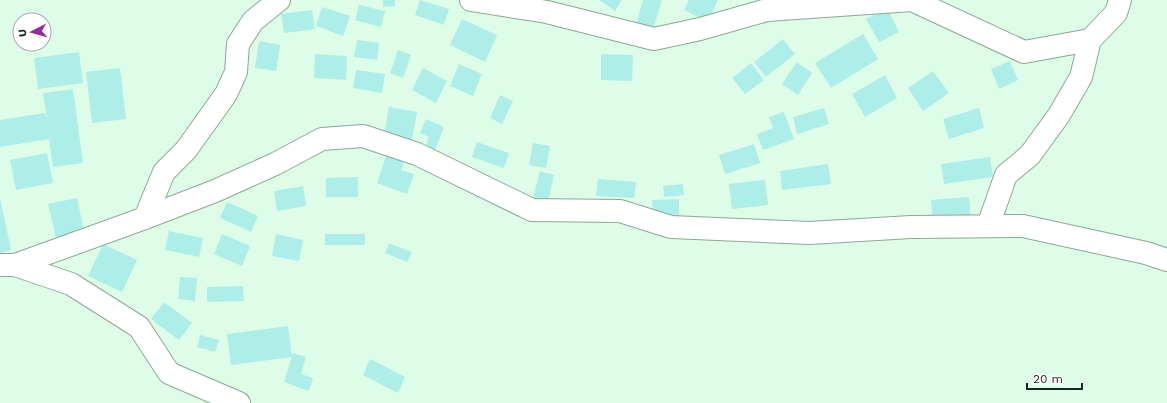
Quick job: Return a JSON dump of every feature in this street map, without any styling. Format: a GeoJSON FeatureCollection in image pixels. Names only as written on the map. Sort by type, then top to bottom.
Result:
{"type":"FeatureCollection","features":[{"type":"Feature","properties":{"kind":"street"},"geometry":{"type":"LineString","coordinates":[[146,218],[164,172],[186,150],[226,94],[236,72],[238,44],[253,21],[279,0]]}},
{"type":"Feature","properties":{"kind":"street"},"geometry":{"type":"LineString","coordinates":[[471,0],[547,12],[654,39],[700,29],[767,10],[912,0],[1024,52],[1090,40]]}},
{"type":"Feature","properties":{"kind":"street"},"geometry":{"type":"LineString","coordinates":[[988,226],[1006,175],[1030,155],[1060,115],[1081,77],[1090,40],[1116,13],[1120,0]]}},
{"type":"Feature","properties":{"kind":"street"},"geometry":{"type":"LineString","coordinates":[[8,265],[146,218],[215,191],[275,164],[322,139],[363,136],[417,154],[532,210],[620,212],[671,227],[809,233],[911,228],[1023,226],[1146,253],[1167,260]]}},
{"type":"Feature","properties":{"kind":"street"},"geometry":{"type":"LineString","coordinates":[[8,265],[71,284],[139,327],[169,373],[239,403]]}},
{"type":"Feature","properties":{"kind":"building"},"geometry":{"type":"Polygon","coordinates":[[[383,0],[395,0],[395,6],[383,7],[383,0]]]}},
{"type":"Feature","properties":{"kind":"building"},"geometry":{"type":"Polygon","coordinates":[[[420,0],[449,9],[444,25],[415,15],[420,0]]]}},
{"type":"Feature","properties":{"kind":"building"},"geometry":{"type":"Polygon","coordinates":[[[599,0],[622,0],[615,11],[599,0]]]}},
{"type":"Feature","properties":{"kind":"building"},"geometry":{"type":"Polygon","coordinates":[[[643,0],[662,0],[653,30],[636,25],[643,0]]]}},
{"type":"Feature","properties":{"kind":"building"},"geometry":{"type":"Polygon","coordinates":[[[689,0],[718,0],[708,22],[684,10],[689,0]]]}},
{"type":"Feature","properties":{"kind":"building"},"geometry":{"type":"Polygon","coordinates":[[[359,5],[385,11],[381,27],[355,20],[359,5]]]}},
{"type":"Feature","properties":{"kind":"building"},"geometry":{"type":"Polygon","coordinates":[[[322,7],[350,16],[343,36],[316,26],[322,7]]]}},
{"type":"Feature","properties":{"kind":"building"},"geometry":{"type":"Polygon","coordinates":[[[887,8],[899,32],[879,42],[866,19],[887,8]]]}},
{"type":"Feature","properties":{"kind":"building"},"geometry":{"type":"Polygon","coordinates":[[[312,10],[315,29],[284,33],[281,14],[312,10]]]}},
{"type":"Feature","properties":{"kind":"building"},"geometry":{"type":"Polygon","coordinates":[[[462,19],[497,35],[485,62],[450,45],[462,19]]]}},
{"type":"Feature","properties":{"kind":"building"},"geometry":{"type":"Polygon","coordinates":[[[863,34],[878,59],[831,88],[815,63],[863,34]]]}},
{"type":"Feature","properties":{"kind":"building"},"geometry":{"type":"Polygon","coordinates":[[[783,39],[795,54],[766,77],[754,62],[783,39]]]}},
{"type":"Feature","properties":{"kind":"building"},"geometry":{"type":"Polygon","coordinates":[[[357,40],[379,43],[377,60],[354,57],[357,40]]]}},
{"type":"Feature","properties":{"kind":"building"},"geometry":{"type":"Polygon","coordinates":[[[259,41],[280,45],[276,71],[255,68],[259,41]]]}},
{"type":"Feature","properties":{"kind":"building"},"geometry":{"type":"Polygon","coordinates":[[[398,50],[411,55],[403,78],[390,73],[398,50]]]}},
{"type":"Feature","properties":{"kind":"building"},"geometry":{"type":"Polygon","coordinates":[[[79,52],[83,83],[38,89],[34,58],[79,52]]]}},
{"type":"Feature","properties":{"kind":"building"},"geometry":{"type":"Polygon","coordinates":[[[315,54],[347,56],[346,80],[314,78],[315,54]]]}},
{"type":"Feature","properties":{"kind":"building"},"geometry":{"type":"Polygon","coordinates":[[[601,54],[633,55],[632,81],[601,80],[601,54]]]}},
{"type":"Feature","properties":{"kind":"building"},"geometry":{"type":"Polygon","coordinates":[[[1010,61],[1018,80],[999,89],[991,69],[1010,61]]]}},
{"type":"Feature","properties":{"kind":"building"},"geometry":{"type":"Polygon","coordinates":[[[797,62],[812,73],[798,95],[782,84],[797,62]]]}},
{"type":"Feature","properties":{"kind":"building"},"geometry":{"type":"Polygon","coordinates":[[[751,63],[764,80],[745,94],[732,78],[751,63]]]}},
{"type":"Feature","properties":{"kind":"building"},"geometry":{"type":"Polygon","coordinates":[[[459,64],[482,74],[473,96],[450,86],[459,64]]]}},
{"type":"Feature","properties":{"kind":"building"},"geometry":{"type":"Polygon","coordinates":[[[120,68],[126,119],[92,123],[86,72],[120,68]]]}},
{"type":"Feature","properties":{"kind":"building"},"geometry":{"type":"Polygon","coordinates":[[[423,68],[447,81],[436,103],[412,90],[423,68]]]}},
{"type":"Feature","properties":{"kind":"building"},"geometry":{"type":"Polygon","coordinates":[[[356,70],[385,74],[382,93],[353,88],[356,70]]]}},
{"type":"Feature","properties":{"kind":"building"},"geometry":{"type":"Polygon","coordinates":[[[933,71],[949,93],[923,111],[908,88],[933,71]]]}},
{"type":"Feature","properties":{"kind":"building"},"geometry":{"type":"Polygon","coordinates":[[[885,75],[897,98],[865,117],[852,94],[885,75]]]}},
{"type":"Feature","properties":{"kind":"building"},"geometry":{"type":"Polygon","coordinates":[[[73,89],[83,163],[53,167],[49,139],[0,147],[0,120],[45,113],[47,119],[43,93],[73,89]]]}},
{"type":"Feature","properties":{"kind":"building"},"geometry":{"type":"Polygon","coordinates":[[[500,95],[513,101],[502,124],[490,118],[500,95]]]}},
{"type":"Feature","properties":{"kind":"building"},"geometry":{"type":"Polygon","coordinates":[[[389,107],[417,112],[411,146],[383,141],[389,107]]]}},
{"type":"Feature","properties":{"kind":"building"},"geometry":{"type":"Polygon","coordinates":[[[824,108],[829,124],[797,134],[793,117],[824,108]]]}},
{"type":"Feature","properties":{"kind":"building"},"geometry":{"type":"Polygon","coordinates":[[[979,108],[984,128],[949,139],[943,119],[979,108]]]}},
{"type":"Feature","properties":{"kind":"building"},"geometry":{"type":"Polygon","coordinates":[[[784,112],[794,139],[763,150],[757,134],[773,128],[769,117],[784,112]]]}},
{"type":"Feature","properties":{"kind":"building"},"geometry":{"type":"Polygon","coordinates":[[[426,119],[444,127],[433,155],[424,151],[429,137],[420,133],[426,119]]]}},
{"type":"Feature","properties":{"kind":"building"},"geometry":{"type":"Polygon","coordinates":[[[477,142],[509,153],[504,168],[472,157],[477,142]]]}},
{"type":"Feature","properties":{"kind":"building"},"geometry":{"type":"Polygon","coordinates":[[[533,143],[550,146],[546,168],[529,165],[533,143]]]}},
{"type":"Feature","properties":{"kind":"building"},"geometry":{"type":"Polygon","coordinates":[[[754,144],[760,163],[725,174],[719,155],[754,144]]]}},
{"type":"Feature","properties":{"kind":"building"},"geometry":{"type":"Polygon","coordinates":[[[388,150],[406,157],[401,170],[414,174],[407,194],[377,183],[388,150]]]}},
{"type":"Feature","properties":{"kind":"building"},"geometry":{"type":"Polygon","coordinates":[[[47,153],[53,183],[16,190],[10,160],[47,153]]]}},
{"type":"Feature","properties":{"kind":"building"},"geometry":{"type":"Polygon","coordinates":[[[990,157],[993,177],[944,184],[941,164],[990,157]]]}},
{"type":"Feature","properties":{"kind":"building"},"geometry":{"type":"Polygon","coordinates":[[[828,164],[831,184],[782,190],[780,171],[828,164]]]}},
{"type":"Feature","properties":{"kind":"building"},"geometry":{"type":"Polygon","coordinates":[[[540,171],[554,175],[548,202],[533,198],[540,171]]]}},
{"type":"Feature","properties":{"kind":"building"},"geometry":{"type":"Polygon","coordinates":[[[358,177],[358,197],[326,197],[326,178],[358,177]]]}},
{"type":"Feature","properties":{"kind":"building"},"geometry":{"type":"Polygon","coordinates":[[[598,179],[636,182],[634,198],[596,196],[598,179]]]}},
{"type":"Feature","properties":{"kind":"building"},"geometry":{"type":"Polygon","coordinates":[[[765,180],[768,205],[732,209],[729,184],[765,180]]]}},
{"type":"Feature","properties":{"kind":"building"},"geometry":{"type":"Polygon","coordinates":[[[683,184],[684,195],[664,197],[663,186],[683,184]]]}},
{"type":"Feature","properties":{"kind":"building"},"geometry":{"type":"Polygon","coordinates":[[[303,186],[306,206],[277,211],[274,191],[303,186]]]}},
{"type":"Feature","properties":{"kind":"building"},"geometry":{"type":"Polygon","coordinates":[[[969,197],[971,219],[933,222],[931,200],[969,197]]]}},
{"type":"Feature","properties":{"kind":"building"},"geometry":{"type":"Polygon","coordinates":[[[0,198],[11,250],[0,253],[0,198]]]}},
{"type":"Feature","properties":{"kind":"building"},"geometry":{"type":"Polygon","coordinates":[[[77,198],[84,231],[56,238],[48,204],[77,198]]]}},
{"type":"Feature","properties":{"kind":"building"},"geometry":{"type":"Polygon","coordinates":[[[679,199],[679,216],[653,217],[652,200],[679,199]]]}},
{"type":"Feature","properties":{"kind":"building"},"geometry":{"type":"Polygon","coordinates":[[[227,202],[258,216],[251,232],[220,218],[227,202]]]}},
{"type":"Feature","properties":{"kind":"building"},"geometry":{"type":"Polygon","coordinates":[[[169,231],[203,238],[199,257],[165,250],[169,231]]]}},
{"type":"Feature","properties":{"kind":"building"},"geometry":{"type":"Polygon","coordinates":[[[222,234],[250,246],[242,266],[214,254],[222,234]]]}},
{"type":"Feature","properties":{"kind":"building"},"geometry":{"type":"Polygon","coordinates":[[[276,234],[303,240],[299,261],[272,256],[276,234]]]}},
{"type":"Feature","properties":{"kind":"building"},"geometry":{"type":"Polygon","coordinates":[[[325,234],[365,234],[365,245],[325,245],[325,234]]]}},
{"type":"Feature","properties":{"kind":"building"},"geometry":{"type":"Polygon","coordinates":[[[389,243],[412,252],[407,262],[385,253],[389,243]]]}},
{"type":"Feature","properties":{"kind":"building"},"geometry":{"type":"Polygon","coordinates":[[[103,244],[137,260],[122,292],[88,276],[103,244]]]}},
{"type":"Feature","properties":{"kind":"building"},"geometry":{"type":"Polygon","coordinates":[[[180,277],[197,278],[195,301],[178,299],[180,277]]]}},
{"type":"Feature","properties":{"kind":"building"},"geometry":{"type":"Polygon","coordinates":[[[243,286],[244,301],[207,302],[207,287],[243,286]]]}},
{"type":"Feature","properties":{"kind":"building"},"geometry":{"type":"Polygon","coordinates":[[[164,302],[192,323],[179,340],[151,319],[164,302]]]}},
{"type":"Feature","properties":{"kind":"building"},"geometry":{"type":"Polygon","coordinates":[[[288,326],[292,357],[231,365],[227,334],[288,326]]]}},
{"type":"Feature","properties":{"kind":"building"},"geometry":{"type":"Polygon","coordinates":[[[200,335],[219,340],[215,352],[197,347],[200,335]]]}},
{"type":"Feature","properties":{"kind":"building"},"geometry":{"type":"Polygon","coordinates":[[[293,353],[306,357],[301,374],[313,378],[309,391],[284,382],[293,353]]]}},
{"type":"Feature","properties":{"kind":"building"},"geometry":{"type":"Polygon","coordinates":[[[370,359],[405,377],[398,393],[363,375],[370,359]]]}}]}
